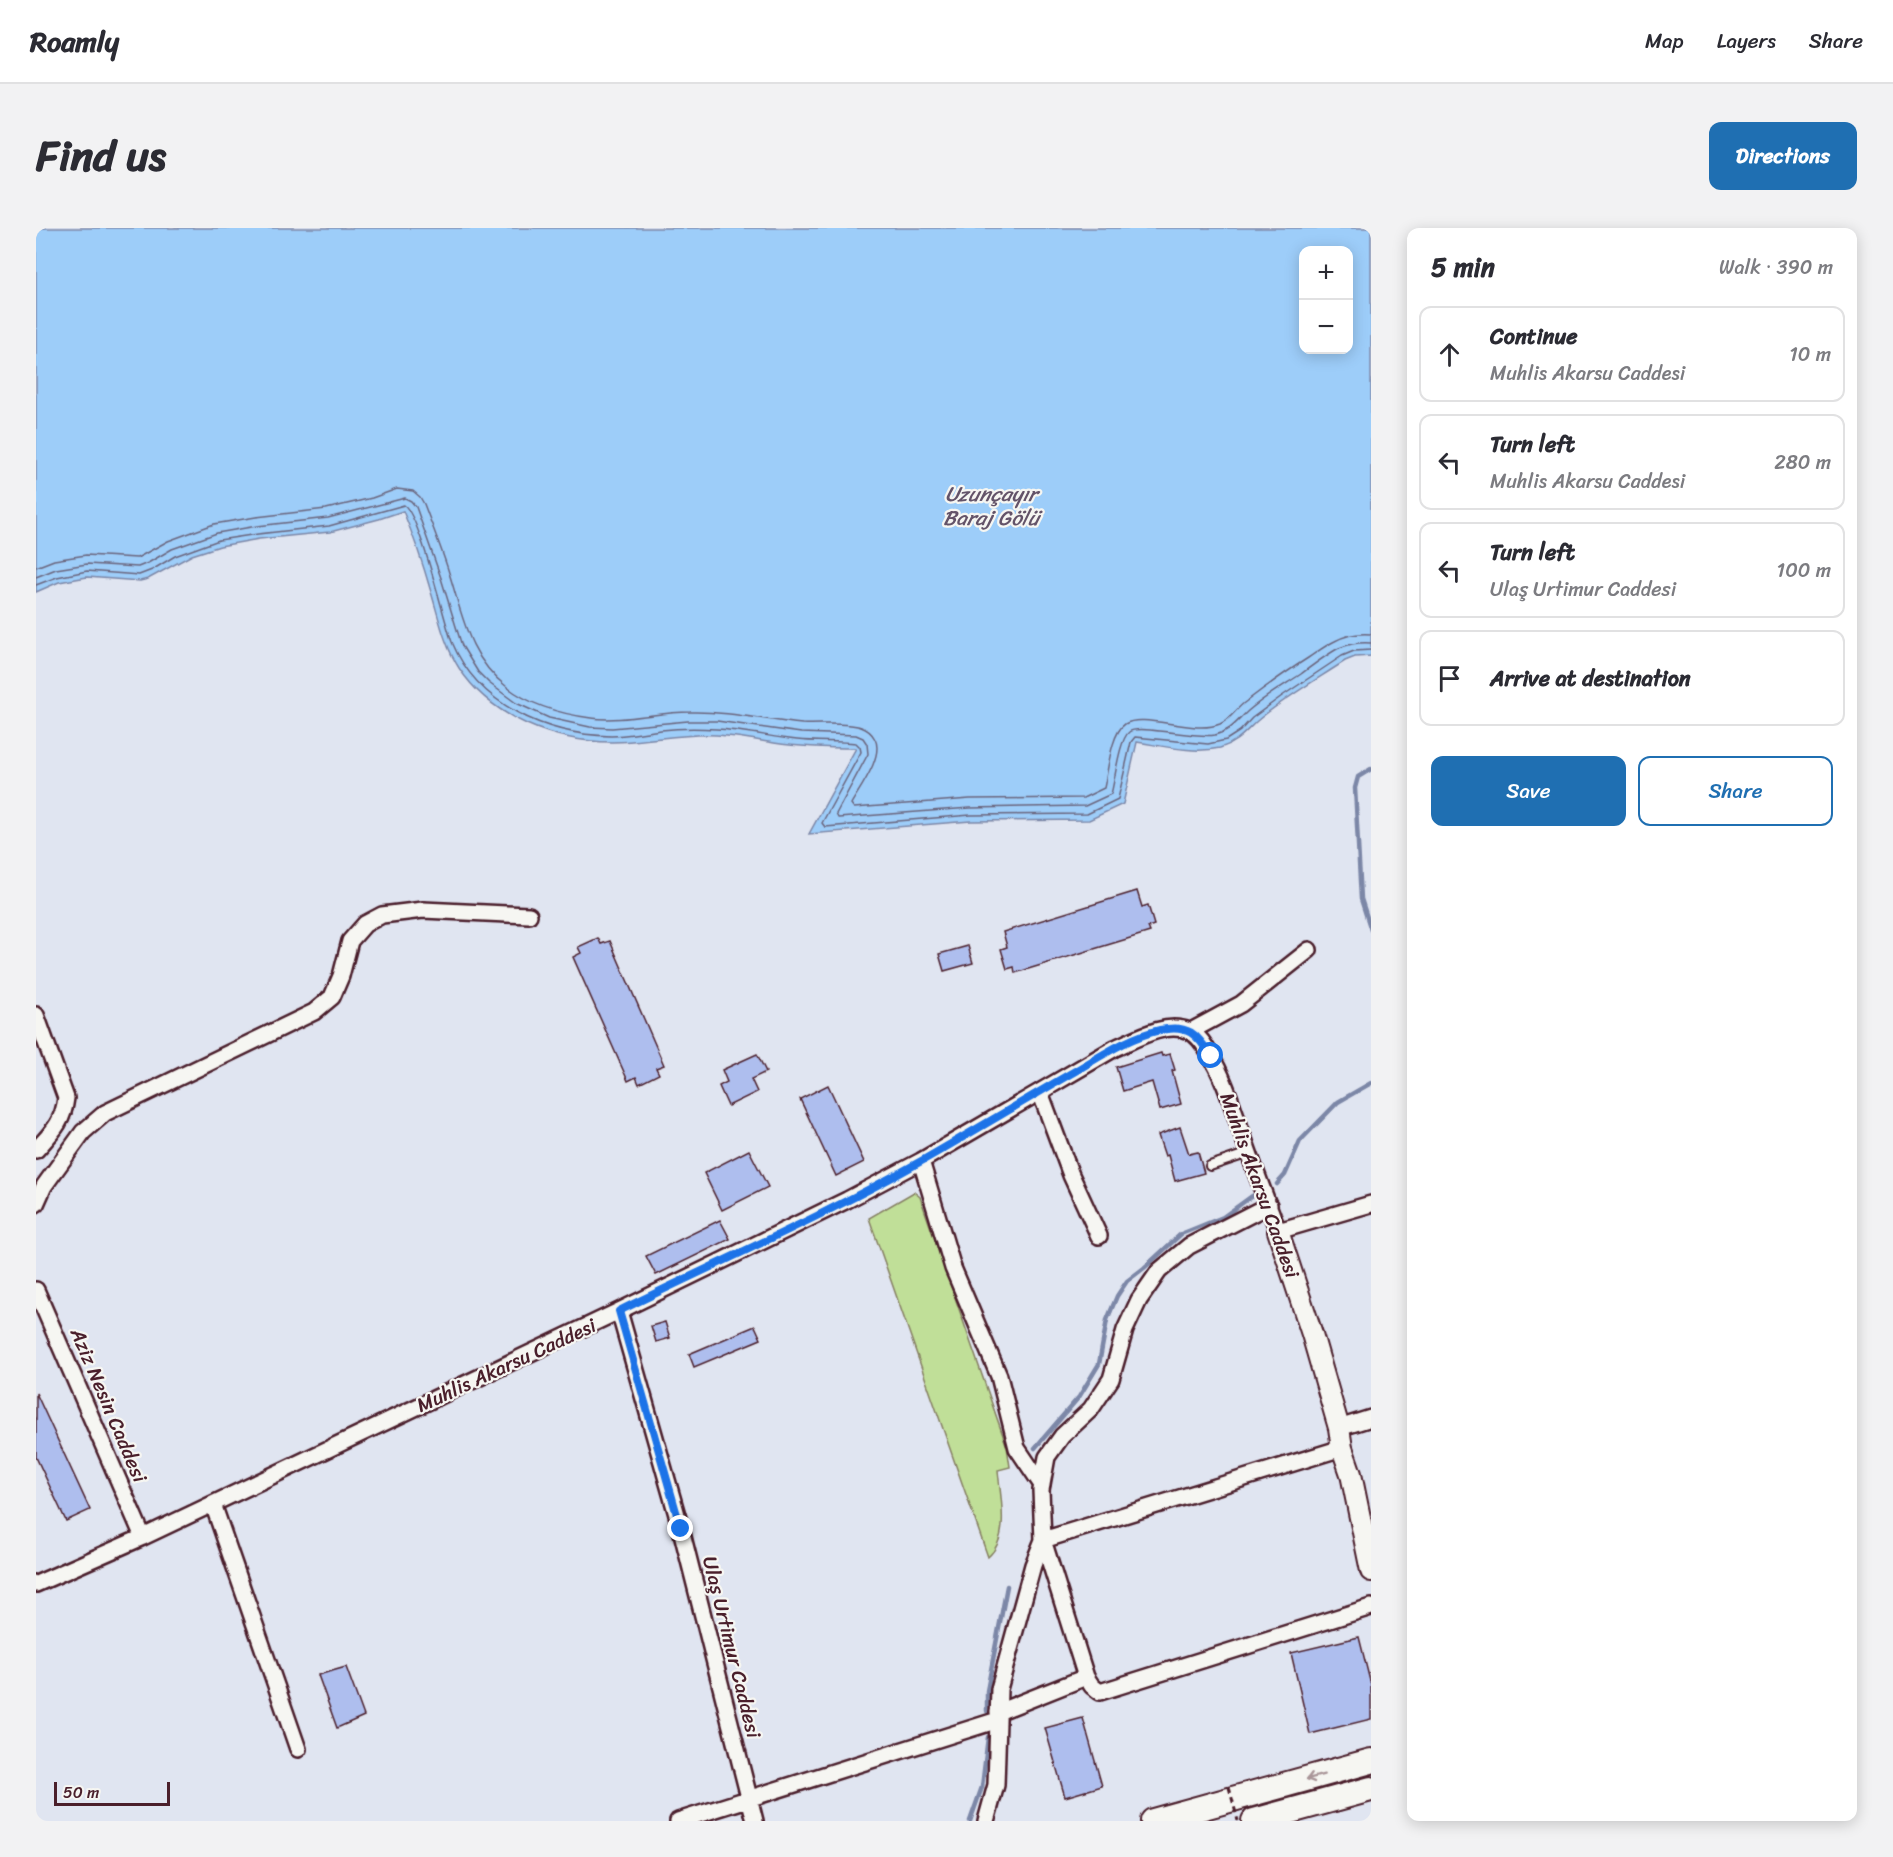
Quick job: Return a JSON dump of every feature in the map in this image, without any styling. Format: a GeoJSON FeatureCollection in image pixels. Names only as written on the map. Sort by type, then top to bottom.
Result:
{"type":"FeatureCollection","features":[{"type":"Feature","properties":{"kind":"main road"},"geometry":{"type":"LineString","coordinates":[[1153,1821],[1371,1761]]}},
{"type":"Feature","properties":{"kind":"main road"},"geometry":{"type":"LineString","coordinates":[[1254,1821],[1371,1789]]}},
{"type":"Feature","properties":{"kind":"street"},"geometry":{"type":"LineString","coordinates":[[36,1204],[44,1186],[83,1132],[105,1113],[314,1012],[323,1005],[332,997],[341,976],[350,941],[365,924],[382,915],[423,910],[529,915]]}},
{"type":"Feature","properties":{"kind":"street"},"geometry":{"type":"LineString","coordinates":[[1191,1031],[1241,1004],[1309,950]]}},
{"type":"Feature","properties":{"kind":"street"},"geometry":{"type":"LineString","coordinates":[[36,1016],[66,1098],[64,1113],[58,1126],[36,1150]]}},
{"type":"Feature","properties":{"kind":"street","name":"Muhlis Akarsu Caddesi"},"geometry":{"type":"LineString","coordinates":[[36,1584],[213,1504],[847,1200],[921,1161],[1115,1048],[1144,1035],[1177,1028],[1191,1031],[1201,1040],[1211,1056],[1269,1205],[1312,1334],[1351,1474],[1371,1571]]}},
{"type":"Feature","properties":{"kind":"street"},"geometry":{"type":"LineString","coordinates":[[1040,1092],[1071,1174],[1099,1236]]}},
{"type":"Feature","properties":{"kind":"street"},"geometry":{"type":"LineString","coordinates":[[921,1161],[953,1268],[999,1376],[1017,1448],[1042,1485]]}},
{"type":"Feature","properties":{"kind":"street"},"geometry":{"type":"LineString","coordinates":[[1278,1231],[1371,1204]]}},
{"type":"Feature","properties":{"kind":"street"},"geometry":{"type":"LineString","coordinates":[[1269,1205],[1189,1246],[1159,1271],[1139,1300],[1125,1330],[1111,1379],[1091,1409],[1062,1436],[1047,1457],[1042,1485],[1043,1540],[1086,1677],[1100,1692],[1371,1607]]}},
{"type":"Feature","properties":{"kind":"street","name":"Aziz Nesin Caddesi"},"geometry":{"type":"LineString","coordinates":[[36,1290],[143,1537]]}},
{"type":"Feature","properties":{"kind":"street","name":"Ulaş Urtimur Caddesi"},"geometry":{"type":"LineString","coordinates":[[619,1311],[681,1529],[755,1821]]}},
{"type":"Feature","properties":{"kind":"street"},"geometry":{"type":"LineString","coordinates":[[986,1821],[996,1785],[999,1689],[1033,1565],[1043,1540],[1340,1438],[1371,1418]]}},
{"type":"Feature","properties":{"kind":"street"},"geometry":{"type":"LineString","coordinates":[[213,1504],[298,1749]]}},
{"type":"Feature","properties":{"kind":"street"},"geometry":{"type":"LineString","coordinates":[[678,1821],[750,1800],[998,1716],[1086,1677]]}},
{"type":"Feature","properties":{"kind":"lane"},"geometry":{"type":"LineString","coordinates":[[1210,1166],[1249,1153]]}},
{"type":"Feature","properties":{"kind":"path"},"geometry":{"type":"LineString","coordinates":[[1229,1788],[1238,1821]]}},
{"type":"Feature","properties":{"kind":"green space"},"geometry":{"type":"Polygon","coordinates":[[[914,1192],[920,1197],[1007,1447],[1010,1467],[998,1470],[1002,1528],[1000,1539],[988,1557],[869,1218],[914,1192]]]}},
{"type":"Feature","properties":{"kind":"water","name":"Uzunçayır Baraj Gölü"},"geometry":{"type":"Polygon","coordinates":[[[36,228],[1371,228],[1371,656],[1355,657],[1345,661],[1278,705],[1226,746],[1210,750],[1189,750],[1137,742],[1123,804],[1089,820],[971,821],[809,834],[856,748],[794,745],[716,735],[690,735],[625,742],[590,741],[547,732],[526,724],[489,701],[459,668],[446,641],[422,561],[403,511],[330,532],[259,539],[220,546],[192,555],[140,581],[87,577],[59,582],[36,592],[36,228]]]}},
{"type":"Feature","properties":{"kind":"building"},"geometry":{"type":"Polygon","coordinates":[[[1137,891],[1142,907],[1148,905],[1154,925],[1148,927],[1150,932],[1015,973],[1014,967],[1007,969],[1001,949],[1007,947],[1003,932],[1137,891]]]}},
{"type":"Feature","properties":{"kind":"building"},"geometry":{"type":"Polygon","coordinates":[[[598,938],[601,944],[610,941],[664,1065],[656,1068],[659,1074],[639,1084],[636,1077],[628,1081],[573,957],[581,953],[578,947],[598,938]]]}},
{"type":"Feature","properties":{"kind":"building"},"geometry":{"type":"Polygon","coordinates":[[[968,946],[973,963],[944,971],[939,954],[968,946]]]}},
{"type":"Feature","properties":{"kind":"building"},"geometry":{"type":"Polygon","coordinates":[[[1161,1053],[1162,1056],[1170,1054],[1181,1104],[1160,1110],[1152,1082],[1123,1091],[1116,1067],[1161,1053]]]}},
{"type":"Feature","properties":{"kind":"building"},"geometry":{"type":"Polygon","coordinates":[[[757,1054],[766,1072],[751,1079],[757,1092],[728,1106],[719,1086],[727,1082],[722,1070],[757,1054]]]}},
{"type":"Feature","properties":{"kind":"building"},"geometry":{"type":"Polygon","coordinates":[[[828,1085],[864,1162],[836,1176],[800,1099],[828,1085]]]}},
{"type":"Feature","properties":{"kind":"building"},"geometry":{"type":"Polygon","coordinates":[[[1180,1127],[1189,1154],[1198,1152],[1204,1173],[1175,1181],[1168,1155],[1165,1156],[1158,1135],[1180,1127]]]}},
{"type":"Feature","properties":{"kind":"building"},"geometry":{"type":"Polygon","coordinates":[[[749,1150],[768,1187],[722,1210],[704,1173],[749,1150]]]}},
{"type":"Feature","properties":{"kind":"building"},"geometry":{"type":"Polygon","coordinates":[[[720,1220],[730,1239],[656,1275],[646,1256],[720,1220]]]}},
{"type":"Feature","properties":{"kind":"building"},"geometry":{"type":"Polygon","coordinates":[[[665,1322],[670,1338],[656,1342],[651,1326],[665,1322]]]}},
{"type":"Feature","properties":{"kind":"building"},"geometry":{"type":"Polygon","coordinates":[[[755,1326],[761,1339],[694,1367],[689,1354],[755,1326]]]}},
{"type":"Feature","properties":{"kind":"building"},"geometry":{"type":"Polygon","coordinates":[[[36,1393],[90,1510],[66,1521],[36,1457],[36,1393]]]}},
{"type":"Feature","properties":{"kind":"building"},"geometry":{"type":"Polygon","coordinates":[[[1359,1637],[1371,1685],[1371,1719],[1310,1734],[1291,1653],[1359,1637]]]}},
{"type":"Feature","properties":{"kind":"building"},"geometry":{"type":"Polygon","coordinates":[[[346,1667],[364,1716],[337,1728],[318,1675],[346,1667]]]}},
{"type":"Feature","properties":{"kind":"building"},"geometry":{"type":"Polygon","coordinates":[[[1083,1718],[1102,1786],[1065,1797],[1045,1728],[1083,1718]]]}},
{"type":"Feature","properties":{"kind":"waterway"},"geometry":{"type":"LineString","coordinates":[[1371,769],[1358,777],[1355,788],[1361,899],[1371,930]]}},
{"type":"Feature","properties":{"kind":"waterway"},"geometry":{"type":"LineString","coordinates":[[1277,1184],[1285,1175],[1300,1141],[1338,1102],[1371,1083]]}},
{"type":"Feature","properties":{"kind":"waterway"},"geometry":{"type":"LineString","coordinates":[[1035,1448],[1079,1397],[1099,1364],[1107,1320],[1117,1296],[1127,1281],[1181,1234],[1223,1217],[1252,1196]]}},
{"type":"Feature","properties":{"kind":"waterway"},"geometry":{"type":"LineString","coordinates":[[987,1711],[987,1691],[1007,1586]]}},
{"type":"Feature","properties":{"kind":"waterway"},"geometry":{"type":"LineString","coordinates":[[970,1821],[982,1787],[988,1737]]}},
{"type":"Feature","properties":{"kind":"route"},"geometry":{"type":"LineString","coordinates":[[681,1529],[619,1311],[847,1200],[948,1146],[1115,1048],[1144,1035],[1177,1028],[1191,1031],[1201,1040],[1211,1056]]}}]}
